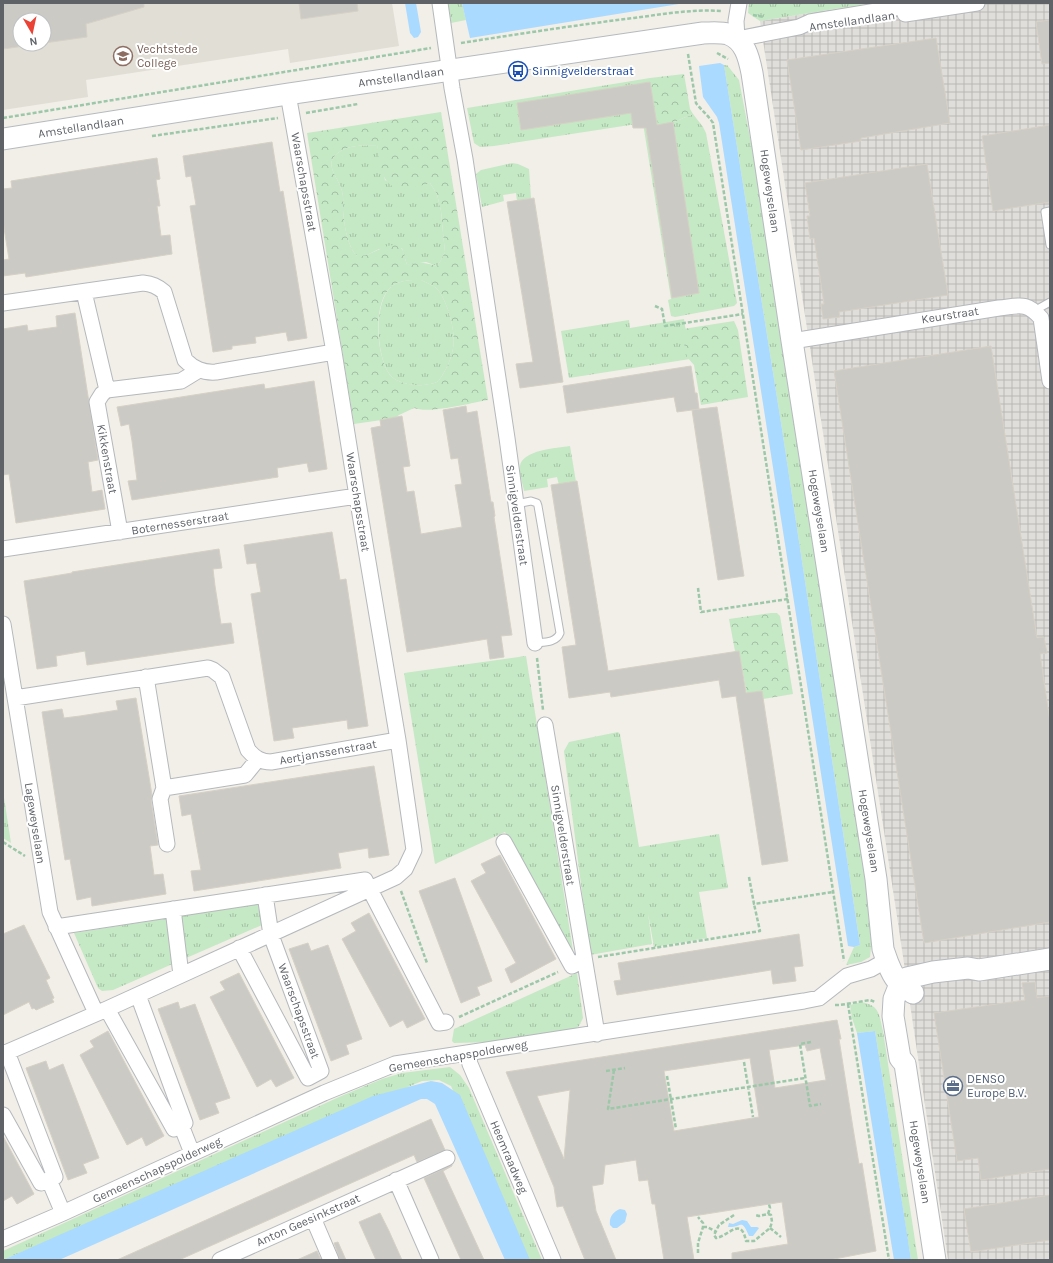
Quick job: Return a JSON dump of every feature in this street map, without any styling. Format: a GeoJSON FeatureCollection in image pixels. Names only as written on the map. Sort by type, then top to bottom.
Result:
{"type":"FeatureCollection","features":[{"type":"Feature","properties":{"kind":"main road","name":"Amstellandlaan"},"geometry":{"type":"LineString","coordinates":[[3,140],[288,94],[703,33],[728,34],[736,39]]}},
{"type":"Feature","properties":{"kind":"main road","name":"Hogeweyselaan"},"geometry":{"type":"LineString","coordinates":[[736,39],[744,47],[749,57],[752,73],[792,341],[874,860],[883,949],[886,960],[895,977],[906,988],[908,1000],[906,1010],[906,1031],[910,1057],[905,1064],[935,1260]]}},
{"type":"Feature","properties":{"kind":"main road"},"geometry":{"type":"LineString","coordinates":[[906,988],[921,987],[970,977],[979,970],[1050,959]]}},
{"type":"Feature","properties":{"kind":"street","name":"Sinnigvelderstraat"},"geometry":{"type":"LineString","coordinates":[[440,3],[449,70],[465,159],[535,644]]}},
{"type":"Feature","properties":{"kind":"street","name":"Amstellandlaan"},"geometry":{"type":"LineString","coordinates":[[736,39],[799,27],[810,22],[918,3]]}},
{"type":"Feature","properties":{"kind":"street","name":"Amstellandlaan"},"geometry":{"type":"LineString","coordinates":[[799,27],[812,29],[977,3]]}},
{"type":"Feature","properties":{"kind":"street"},"geometry":{"type":"LineString","coordinates":[[736,39],[738,8]]}},
{"type":"Feature","properties":{"kind":"street","name":"Waarschapsstraat"},"geometry":{"type":"LineString","coordinates":[[49,1180],[55,1178],[5,1053],[138,995],[396,877],[405,869],[414,850],[398,740],[334,352],[288,94]]}},
{"type":"Feature","properties":{"kind":"street"},"geometry":{"type":"LineString","coordinates":[[3,304],[143,283],[151,284],[164,292],[185,360],[191,366],[199,370],[216,372],[334,352]]}},
{"type":"Feature","properties":{"kind":"street"},"geometry":{"type":"LineString","coordinates":[[84,292],[107,390],[181,381],[199,370]]}},
{"type":"Feature","properties":{"kind":"street","name":"Keurstraat"},"geometry":{"type":"LineString","coordinates":[[792,341],[999,308],[1026,306],[1034,311]]}},
{"type":"Feature","properties":{"kind":"street"},"geometry":{"type":"LineString","coordinates":[[1034,311],[1040,318],[1050,380]]}},
{"type":"Feature","properties":{"kind":"street","name":"Kikkenstraat"},"geometry":{"type":"LineString","coordinates":[[107,390],[102,394],[97,402],[120,532]]}},
{"type":"Feature","properties":{"kind":"street","name":"Boternesserstraat"},"geometry":{"type":"LineString","coordinates":[[3,549],[357,496]]}},
{"type":"Feature","properties":{"kind":"street","name":"Lageweyselaan"},"geometry":{"type":"LineString","coordinates":[[3,624],[50,912],[56,927],[101,1011]]}},
{"type":"Feature","properties":{"kind":"street"},"geometry":{"type":"LineString","coordinates":[[15,698],[208,668],[218,672],[225,682],[248,750],[252,756],[258,759],[245,775],[164,788]]}},
{"type":"Feature","properties":{"kind":"street"},"geometry":{"type":"LineString","coordinates":[[146,677],[164,788],[160,799],[167,844]]}},
{"type":"Feature","properties":{"kind":"street","name":"Sinnigvelderstraat"},"geometry":{"type":"LineString","coordinates":[[545,725],[578,962],[597,1034]]}},
{"type":"Feature","properties":{"kind":"street","name":"Aertjanssenstraat"},"geometry":{"type":"LineString","coordinates":[[258,759],[264,762],[271,762],[398,740]]}},
{"type":"Feature","properties":{"kind":"street","name":"Sinnigvelderstraat"},"geometry":{"type":"LineString","coordinates":[[504,842],[578,962]]}},
{"type":"Feature","properties":{"kind":"street"},"geometry":{"type":"LineString","coordinates":[[56,927],[365,880],[439,1023],[446,1022]]}},
{"type":"Feature","properties":{"kind":"street","name":"Waarschapsstraat"},"geometry":{"type":"LineString","coordinates":[[238,948],[308,1078],[314,1075],[321,1070],[271,935],[265,895]]}},
{"type":"Feature","properties":{"kind":"street"},"geometry":{"type":"LineString","coordinates":[[173,909],[181,975]]}},
{"type":"Feature","properties":{"kind":"street","name":"Gemeenschapspolderweg"},"geometry":{"type":"LineString","coordinates":[[3,1239],[355,1080],[395,1064],[597,1034],[819,998],[847,976],[871,969],[886,960]]}},
{"type":"Feature","properties":{"kind":"street"},"geometry":{"type":"LineString","coordinates":[[101,1011],[174,1129],[186,1123],[138,995]]}},
{"type":"Feature","properties":{"kind":"street","name":"Heemraadweg"},"geometry":{"type":"LineString","coordinates":[[467,1053],[470,1064],[553,1260]]}},
{"type":"Feature","properties":{"kind":"street"},"geometry":{"type":"LineString","coordinates":[[314,1075],[324,1094]]}},
{"type":"Feature","properties":{"kind":"street"},"geometry":{"type":"LineString","coordinates":[[3,1115],[41,1184],[49,1180],[63,1213]]}},
{"type":"Feature","properties":{"kind":"street"},"geometry":{"type":"LineString","coordinates":[[181,1125],[192,1153]]}},
{"type":"Feature","properties":{"kind":"street","name":"Anton Geesinkstraat"},"geometry":{"type":"LineString","coordinates":[[229,1258],[313,1218],[447,1158]]}},
{"type":"Feature","properties":{"kind":"street"},"geometry":{"type":"LineString","coordinates":[[396,1180],[431,1260]]}},
{"type":"Feature","properties":{"kind":"street"},"geometry":{"type":"LineString","coordinates":[[313,1218],[331,1260]]}},
{"type":"Feature","properties":{"kind":"lane"},"geometry":{"type":"LineString","coordinates":[[1050,211],[1044,212],[1050,245]]}},
{"type":"Feature","properties":{"kind":"lane"},"geometry":{"type":"LineString","coordinates":[[1034,311],[1050,302]]}},
{"type":"Feature","properties":{"kind":"lane"},"geometry":{"type":"LineString","coordinates":[[516,504],[531,501],[537,503],[560,633],[558,638],[554,640],[535,644]]}},
{"type":"Feature","properties":{"kind":"path"},"geometry":{"type":"LineString","coordinates":[[3,118],[593,23],[685,12],[738,8],[767,18]]}},
{"type":"Feature","properties":{"kind":"path"},"geometry":{"type":"LineString","coordinates":[[687,51],[696,103],[700,110],[710,118],[713,123],[847,976]]}},
{"type":"Feature","properties":{"kind":"path"},"geometry":{"type":"LineString","coordinates":[[655,306],[662,309],[664,326],[743,314]]}},
{"type":"Feature","properties":{"kind":"path"},"geometry":{"type":"LineString","coordinates":[[698,588],[702,612],[788,599]]}},
{"type":"Feature","properties":{"kind":"path"},"geometry":{"type":"LineString","coordinates":[[535,644],[545,725]]}},
{"type":"Feature","properties":{"kind":"path"},"geometry":{"type":"LineString","coordinates":[[3,842],[42,867]]}},
{"type":"Feature","properties":{"kind":"path"},"geometry":{"type":"LineString","coordinates":[[446,1022],[578,962],[760,931],[749,877]]}},
{"type":"Feature","properties":{"kind":"path"},"geometry":{"type":"LineString","coordinates":[[754,904],[834,892]]}},
{"type":"Feature","properties":{"kind":"path"},"geometry":{"type":"LineString","coordinates":[[819,998],[833,1005],[870,1000],[879,1006]]}},
{"type":"Feature","properties":{"kind":"path"},"geometry":{"type":"LineString","coordinates":[[848,1004],[889,1260]]}},
{"type":"Feature","properties":{"kind":"path"},"geometry":{"type":"LineString","coordinates":[[811,1042],[800,1044],[805,1078],[810,1106],[821,1104]]}},
{"type":"Feature","properties":{"kind":"path"},"geometry":{"type":"LineString","coordinates":[[744,1062],[753,1117]]}},
{"type":"Feature","properties":{"kind":"path"},"geometry":{"type":"LineString","coordinates":[[606,1071],[625,1068]]}},
{"type":"Feature","properties":{"kind":"path"},"geometry":{"type":"LineString","coordinates":[[614,1070],[608,1109],[805,1078]]}},
{"type":"Feature","properties":{"kind":"path"},"geometry":{"type":"LineString","coordinates":[[667,1076],[676,1129]]}},
{"type":"Feature","properties":{"kind":"path"},"geometry":{"type":"LineString","coordinates":[[768,1214],[770,1208],[769,1204]]}},
{"type":"Feature","properties":{"kind":"path"},"geometry":{"type":"LineString","coordinates":[[755,1215],[759,1216],[768,1214]]}},
{"type":"Feature","properties":{"kind":"path"},"geometry":{"type":"LineString","coordinates":[[734,1215],[719,1225],[714,1234],[716,1238],[736,1228],[742,1229],[745,1233],[746,1241],[754,1241],[770,1228],[772,1222],[771,1216],[768,1214]]}},
{"type":"Feature","properties":{"kind":"path"},"geometry":{"type":"LineString","coordinates":[[698,1217],[703,1223],[698,1243],[698,1253]]}},
{"type":"Feature","properties":{"kind":"path"},"geometry":{"type":"LineString","coordinates":[[703,1227],[707,1227],[715,1231]]}},
{"type":"Feature","properties":{"kind":"path"},"geometry":{"type":"LineString","coordinates":[[770,1228],[781,1237]]}},
{"type":"Feature","properties":{"kind":"shaded area","name":"Vechtstede College"},"geometry":{"type":"Polygon","coordinates":[[[3,3],[392,3],[399,46],[290,63],[288,49],[86,80],[88,97],[3,110],[3,3]]]}},
{"type":"Feature","properties":{"kind":"shaded area"},"geometry":{"type":"Polygon","coordinates":[[[873,3],[1050,3],[1050,1260],[948,1260],[760,21],[873,3]]]}},
{"type":"Feature","properties":{"kind":"green space"},"geometry":{"type":"Polygon","coordinates":[[[448,3],[462,3],[466,20],[451,23],[448,3]]]}},
{"type":"Feature","properties":{"kind":"green space"},"geometry":{"type":"Polygon","coordinates":[[[749,3],[872,3],[760,21],[748,13],[749,3]]]}},
{"type":"Feature","properties":{"kind":"green space"},"geometry":{"type":"Polygon","coordinates":[[[724,65],[727,65],[739,80],[777,279],[874,920],[870,957],[861,962],[846,965],[854,947],[860,945],[782,429],[724,65]]]}},
{"type":"Feature","properties":{"kind":"green space"},"geometry":{"type":"Polygon","coordinates":[[[684,74],[690,109],[693,114],[674,122],[658,124],[650,78],[684,74]]]}},
{"type":"Feature","properties":{"kind":"green space"},"geometry":{"type":"Polygon","coordinates":[[[650,78],[674,122],[693,114],[706,133],[737,303],[734,306],[675,317],[671,316],[668,300],[671,299],[643,123],[494,146],[480,147],[474,143],[467,108],[650,78]]]}},
{"type":"Feature","properties":{"kind":"green space"},"geometry":{"type":"Polygon","coordinates":[[[441,112],[488,400],[440,409],[421,410],[414,408],[395,418],[354,424],[307,133],[441,112]],[[377,145],[348,148],[338,153],[332,161],[332,169],[343,194],[344,221],[351,246],[357,256],[359,256],[395,245],[402,249],[407,265],[422,263],[437,266],[445,252],[441,211],[437,194],[430,183],[400,189],[393,187],[388,183],[382,172],[377,145]],[[421,280],[402,281],[392,286],[386,293],[381,304],[378,329],[382,356],[385,367],[390,375],[401,382],[419,385],[439,381],[452,354],[454,338],[451,320],[442,296],[436,288],[421,280]]]}},
{"type":"Feature","properties":{"kind":"green space"},"geometry":{"type":"Polygon","coordinates":[[[377,145],[385,180],[400,189],[430,183],[437,194],[441,211],[445,252],[437,266],[426,262],[407,265],[402,248],[379,249],[365,256],[357,256],[351,246],[344,221],[343,194],[332,169],[332,161],[338,153],[348,148],[377,145]]]}},
{"type":"Feature","properties":{"kind":"green space"},"geometry":{"type":"Polygon","coordinates":[[[512,163],[529,169],[531,198],[517,201],[516,193],[503,195],[504,201],[482,207],[476,174],[481,170],[512,163]]]}},
{"type":"Feature","properties":{"kind":"green space"},"geometry":{"type":"Polygon","coordinates":[[[421,280],[436,288],[442,296],[451,320],[454,338],[452,354],[439,381],[419,385],[396,380],[390,375],[385,367],[379,343],[379,316],[386,293],[392,286],[402,281],[421,280]]]}},
{"type":"Feature","properties":{"kind":"green space"},"geometry":{"type":"Polygon","coordinates":[[[684,319],[690,359],[569,378],[561,331],[629,320],[630,328],[684,319]]]}},
{"type":"Feature","properties":{"kind":"green space"},"geometry":{"type":"Polygon","coordinates":[[[734,321],[738,330],[748,397],[701,405],[694,365],[687,357],[682,334],[683,329],[734,321]]]}},
{"type":"Feature","properties":{"kind":"green space"},"geometry":{"type":"Polygon","coordinates":[[[570,446],[576,482],[559,485],[557,477],[547,479],[548,487],[524,491],[520,466],[522,461],[527,456],[549,449],[570,446]]]}},
{"type":"Feature","properties":{"kind":"green space"},"geometry":{"type":"Polygon","coordinates":[[[777,613],[780,616],[793,694],[763,699],[747,695],[739,651],[735,651],[729,619],[777,613]]]}},
{"type":"Feature","properties":{"kind":"green space"},"geometry":{"type":"Polygon","coordinates":[[[526,656],[574,957],[505,832],[435,864],[404,673],[526,656]]]}},
{"type":"Feature","properties":{"kind":"green space"},"geometry":{"type":"Polygon","coordinates":[[[618,732],[620,734],[639,847],[719,834],[728,888],[699,892],[707,938],[654,947],[648,913],[652,944],[590,955],[564,751],[569,742],[618,732]]]}},
{"type":"Feature","properties":{"kind":"green space"},"geometry":{"type":"Polygon","coordinates":[[[3,791],[11,843],[3,838],[3,791]]]}},
{"type":"Feature","properties":{"kind":"green space"},"geometry":{"type":"Polygon","coordinates":[[[258,904],[262,925],[113,990],[102,991],[98,988],[74,933],[258,904]]]}},
{"type":"Feature","properties":{"kind":"green space"},"geometry":{"type":"Polygon","coordinates":[[[577,973],[583,1018],[579,1026],[575,1029],[495,1042],[454,1043],[452,1041],[454,1029],[577,973]]]}},
{"type":"Feature","properties":{"kind":"green space"},"geometry":{"type":"Polygon","coordinates":[[[861,1002],[867,1003],[875,1008],[878,1012],[883,1031],[918,1260],[911,1260],[875,1031],[857,1033],[852,1018],[850,1005],[861,1002]]]}},
{"type":"Feature","properties":{"kind":"green space"},"geometry":{"type":"Polygon","coordinates":[[[450,1067],[460,1075],[469,1088],[542,1260],[528,1260],[451,1086],[439,1080],[422,1081],[3,1260],[3,1251],[339,1097],[382,1079],[402,1073],[450,1067]]]}},
{"type":"Feature","properties":{"kind":"water"},"geometry":{"type":"Polygon","coordinates":[[[405,3],[416,3],[421,32],[418,37],[414,38],[410,33],[405,3]]]}},
{"type":"Feature","properties":{"kind":"water"},"geometry":{"type":"Polygon","coordinates":[[[462,3],[685,3],[470,38],[462,3]]]}},
{"type":"Feature","properties":{"kind":"water"},"geometry":{"type":"Polygon","coordinates":[[[720,63],[724,65],[782,429],[860,945],[854,947],[848,946],[719,123],[717,117],[703,97],[699,66],[720,63]]]}},
{"type":"Feature","properties":{"kind":"water"},"geometry":{"type":"Polygon","coordinates":[[[875,1031],[911,1260],[894,1260],[857,1033],[875,1031]]]}},
{"type":"Feature","properties":{"kind":"water"},"geometry":{"type":"Polygon","coordinates":[[[431,1081],[442,1083],[460,1095],[530,1260],[505,1260],[435,1104],[427,1099],[421,1099],[59,1260],[3,1260],[373,1096],[431,1081]]]}},
{"type":"Feature","properties":{"kind":"water"},"geometry":{"type":"Polygon","coordinates":[[[620,1209],[625,1210],[627,1214],[625,1222],[617,1228],[613,1228],[610,1225],[611,1217],[613,1213],[620,1209]]]}},
{"type":"Feature","properties":{"kind":"water"},"geometry":{"type":"Polygon","coordinates":[[[742,1220],[747,1221],[751,1227],[759,1228],[753,1236],[749,1236],[743,1225],[728,1227],[729,1223],[733,1224],[742,1220]]]}},
{"type":"Feature","properties":{"kind":"building"},"geometry":{"type":"Polygon","coordinates":[[[3,3],[144,3],[144,7],[86,24],[87,37],[52,42],[52,12],[12,12],[12,48],[3,49],[3,3]]]}},
{"type":"Feature","properties":{"kind":"building"},"geometry":{"type":"Polygon","coordinates":[[[299,3],[357,3],[358,11],[301,19],[299,3]]]}},
{"type":"Feature","properties":{"kind":"building"},"geometry":{"type":"Polygon","coordinates":[[[1050,20],[1050,63],[1042,64],[1036,22],[1050,20]]]}},
{"type":"Feature","properties":{"kind":"building"},"geometry":{"type":"Polygon","coordinates":[[[936,38],[950,123],[861,138],[861,141],[801,150],[787,60],[936,38]]]}},
{"type":"Feature","properties":{"kind":"building"},"geometry":{"type":"Polygon","coordinates":[[[650,82],[657,125],[673,122],[699,293],[672,298],[646,128],[633,128],[631,113],[521,130],[517,103],[650,82]]]}},
{"type":"Feature","properties":{"kind":"building"},"geometry":{"type":"Polygon","coordinates":[[[1050,125],[1050,202],[993,211],[982,136],[1050,125]]]}},
{"type":"Feature","properties":{"kind":"building"},"geometry":{"type":"Polygon","coordinates":[[[272,142],[280,192],[283,191],[307,338],[288,341],[286,332],[255,337],[256,343],[232,346],[232,349],[213,352],[190,206],[196,205],[191,176],[186,177],[183,156],[272,142]]]}},
{"type":"Feature","properties":{"kind":"building"},"geometry":{"type":"Polygon","coordinates":[[[157,158],[160,179],[156,180],[160,206],[157,206],[161,236],[170,235],[172,254],[26,277],[25,273],[3,276],[3,260],[9,259],[3,222],[3,189],[12,188],[11,181],[157,158]]]}},
{"type":"Feature","properties":{"kind":"building"},"geometry":{"type":"Polygon","coordinates":[[[927,164],[948,295],[839,312],[840,317],[823,319],[821,304],[824,304],[814,238],[810,239],[807,216],[810,216],[805,183],[927,164]]]}},
{"type":"Feature","properties":{"kind":"building"},"geometry":{"type":"Polygon","coordinates":[[[534,198],[563,382],[520,388],[516,364],[533,362],[507,202],[534,198]]]}},
{"type":"Feature","properties":{"kind":"building"},"geometry":{"type":"Polygon","coordinates":[[[75,313],[98,460],[88,462],[92,492],[102,490],[105,509],[16,523],[9,474],[3,475],[3,329],[27,325],[28,331],[57,327],[56,316],[75,313]]]}},
{"type":"Feature","properties":{"kind":"building"},"geometry":{"type":"Polygon","coordinates":[[[991,346],[1037,638],[1044,637],[1047,653],[1040,654],[1050,722],[1050,922],[924,943],[834,371],[991,346]]]}},
{"type":"Feature","properties":{"kind":"building"},"geometry":{"type":"Polygon","coordinates":[[[691,366],[699,409],[677,412],[674,397],[567,413],[563,386],[691,366]]]}},
{"type":"Feature","properties":{"kind":"building"},"geometry":{"type":"Polygon","coordinates":[[[314,381],[327,469],[309,472],[307,463],[277,468],[278,477],[132,500],[128,481],[137,480],[132,441],[129,424],[121,426],[117,407],[264,384],[265,389],[314,381]]]}},
{"type":"Feature","properties":{"kind":"building"},"geometry":{"type":"Polygon","coordinates":[[[466,406],[467,413],[477,411],[491,502],[493,502],[512,635],[501,636],[504,657],[490,659],[487,639],[407,652],[371,428],[381,426],[380,420],[402,416],[410,466],[403,467],[405,480],[407,492],[414,491],[421,534],[462,527],[455,485],[462,484],[458,458],[451,459],[443,410],[466,406]]]}},
{"type":"Feature","properties":{"kind":"building"},"geometry":{"type":"Polygon","coordinates":[[[717,407],[744,576],[718,580],[692,410],[717,407]]]}},
{"type":"Feature","properties":{"kind":"building"},"geometry":{"type":"Polygon","coordinates":[[[577,481],[608,671],[739,651],[746,693],[762,691],[788,861],[762,865],[736,696],[722,698],[719,680],[611,697],[610,692],[569,698],[562,647],[576,645],[551,485],[577,481]]]}},
{"type":"Feature","properties":{"kind":"building"},"geometry":{"type":"Polygon","coordinates":[[[332,532],[340,580],[346,579],[368,726],[348,729],[347,720],[292,728],[294,738],[274,741],[251,594],[261,592],[256,563],[247,564],[244,545],[332,532]]]}},
{"type":"Feature","properties":{"kind":"building"},"geometry":{"type":"Polygon","coordinates":[[[219,549],[222,568],[213,569],[221,624],[231,623],[234,643],[87,665],[85,651],[56,656],[57,666],[37,669],[24,581],[219,549]]]}},
{"type":"Feature","properties":{"kind":"building"},"geometry":{"type":"Polygon","coordinates":[[[136,698],[152,795],[151,800],[158,845],[150,846],[154,875],[163,874],[166,894],[92,906],[91,897],[77,900],[70,859],[65,860],[42,712],[62,709],[64,718],[80,716],[118,710],[116,701],[136,698]]]}},
{"type":"Feature","properties":{"kind":"building"},"geometry":{"type":"Polygon","coordinates":[[[374,766],[389,855],[369,858],[368,848],[338,853],[341,868],[194,891],[191,871],[201,870],[191,814],[182,816],[179,796],[374,766]]]}},
{"type":"Feature","properties":{"kind":"building"},"geometry":{"type":"Polygon","coordinates":[[[500,855],[556,959],[511,983],[505,969],[516,963],[471,881],[486,873],[481,864],[500,855]]]}},
{"type":"Feature","properties":{"kind":"building"},"geometry":{"type":"Polygon","coordinates":[[[455,878],[492,981],[477,987],[480,995],[461,1003],[419,891],[455,878]]]}},
{"type":"Feature","properties":{"kind":"building"},"geometry":{"type":"Polygon","coordinates":[[[369,913],[425,1019],[407,1028],[403,1020],[390,1027],[342,939],[356,931],[351,923],[369,913]]]}},
{"type":"Feature","properties":{"kind":"building"},"geometry":{"type":"Polygon","coordinates":[[[24,925],[50,978],[46,980],[54,998],[52,999],[54,1002],[36,1010],[34,1008],[32,1009],[29,1002],[3,1015],[3,934],[24,925]]]}},
{"type":"Feature","properties":{"kind":"building"},"geometry":{"type":"Polygon","coordinates":[[[799,934],[803,966],[794,967],[796,981],[773,984],[771,970],[617,995],[614,981],[621,980],[618,963],[799,934]]]}},
{"type":"Feature","properties":{"kind":"building"},"geometry":{"type":"Polygon","coordinates":[[[308,943],[311,951],[328,945],[362,1039],[346,1045],[349,1054],[331,1061],[289,949],[308,943]]]}},
{"type":"Feature","properties":{"kind":"building"},"geometry":{"type":"Polygon","coordinates":[[[239,973],[294,1078],[276,1087],[271,1079],[257,1087],[210,997],[225,990],[220,982],[239,973]]]}},
{"type":"Feature","properties":{"kind":"building"},"geometry":{"type":"Polygon","coordinates":[[[1035,982],[1037,998],[1050,996],[1050,1169],[981,1180],[978,1158],[957,1161],[934,1013],[1025,1000],[1022,983],[1035,982]]]}},
{"type":"Feature","properties":{"kind":"building"},"geometry":{"type":"Polygon","coordinates":[[[178,1002],[180,1009],[195,1004],[230,1098],[215,1103],[219,1113],[200,1120],[158,1009],[178,1002]]]}},
{"type":"Feature","properties":{"kind":"building"},"geometry":{"type":"Polygon","coordinates":[[[837,1020],[859,1164],[862,1163],[876,1251],[829,1260],[732,1260],[732,1253],[788,1244],[782,1202],[687,1217],[694,1260],[664,1260],[655,1204],[652,1204],[648,1180],[639,1181],[636,1160],[605,1165],[603,1184],[592,1186],[596,1211],[616,1260],[585,1260],[563,1206],[557,1207],[554,1187],[506,1072],[837,1020]],[[805,1045],[769,1050],[775,1088],[826,1080],[820,1048],[807,1051],[805,1045]],[[750,1058],[664,1071],[674,1131],[759,1117],[750,1058]],[[570,1090],[537,1096],[564,1159],[570,1090]]]}},
{"type":"Feature","properties":{"kind":"building"},"geometry":{"type":"Polygon","coordinates":[[[108,1031],[164,1136],[146,1146],[142,1137],[127,1145],[80,1055],[94,1047],[90,1041],[108,1031]]]}},
{"type":"Feature","properties":{"kind":"building"},"geometry":{"type":"Polygon","coordinates":[[[46,1061],[49,1070],[63,1064],[99,1158],[83,1164],[87,1173],[68,1180],[26,1068],[46,1061]]]}},
{"type":"Feature","properties":{"kind":"building"},"geometry":{"type":"Polygon","coordinates":[[[431,1119],[445,1150],[417,1162],[414,1155],[179,1260],[117,1260],[431,1119]]]}},
{"type":"Feature","properties":{"kind":"building"},"geometry":{"type":"Polygon","coordinates":[[[3,1136],[34,1194],[17,1204],[12,1196],[3,1201],[3,1136]]]}},
{"type":"Feature","properties":{"kind":"building"},"geometry":{"type":"Polygon","coordinates":[[[452,1165],[443,1171],[484,1260],[461,1260],[424,1178],[452,1165]]]}},
{"type":"Feature","properties":{"kind":"building"},"geometry":{"type":"Polygon","coordinates":[[[1050,1195],[1050,1240],[971,1252],[964,1209],[1050,1195]]]}},
{"type":"Feature","properties":{"kind":"building"},"geometry":{"type":"Polygon","coordinates":[[[380,1213],[402,1260],[376,1260],[359,1222],[380,1213]]]}},
{"type":"Feature","properties":{"kind":"building"},"geometry":{"type":"Polygon","coordinates":[[[338,1242],[346,1260],[340,1260],[334,1243],[338,1242]]]}},
{"type":"Feature","properties":{"kind":"building"},"geometry":{"type":"Polygon","coordinates":[[[317,1251],[321,1260],[297,1260],[317,1251]]]}},
{"type":"Feature","properties":{"kind":"place","name":"Vechtstede College"},"geometry":{"type":"Point","coordinates":[123,56]}},
{"type":"Feature","properties":{"kind":"place","name":"Sinnigvelderstraat"},"geometry":{"type":"Point","coordinates":[518,71]}},
{"type":"Feature","properties":{"kind":"place","name":"DENSO Europe B.V."},"geometry":{"type":"Point","coordinates":[953,1086]}}]}
